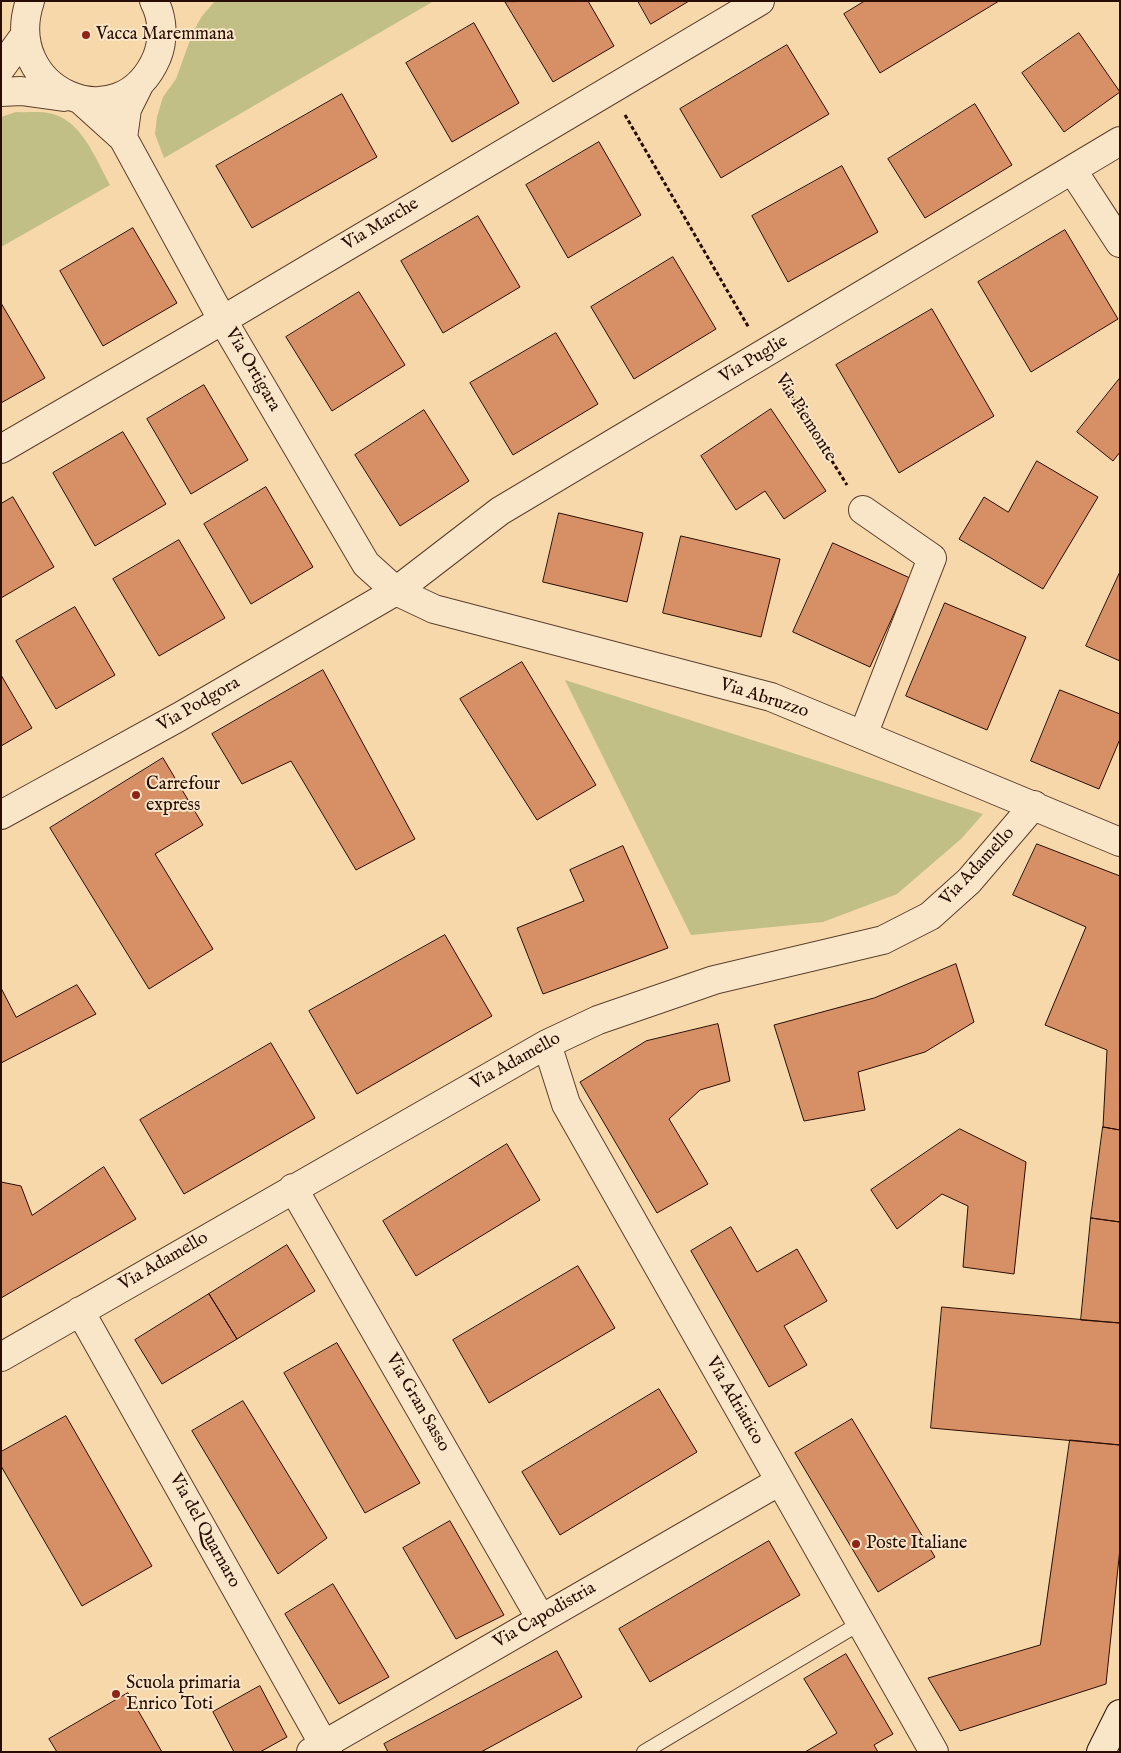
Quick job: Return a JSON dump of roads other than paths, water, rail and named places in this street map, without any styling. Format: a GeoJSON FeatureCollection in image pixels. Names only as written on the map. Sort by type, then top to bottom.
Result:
{"type":"FeatureCollection","features":[{"type":"Feature","properties":{"kind":"street"},"geometry":{"type":"LineString","coordinates":[[124,138],[127,109],[140,83],[152,68],[160,50],[162,31],[159,10],[154,1]]}},
{"type":"Feature","properties":{"kind":"street"},"geometry":{"type":"LineString","coordinates":[[162,31],[179,1]]}},
{"type":"Feature","properties":{"kind":"street","name":"Via Marche"},"geometry":{"type":"LineString","coordinates":[[1,449],[760,1]]}},
{"type":"Feature","properties":{"kind":"street"},"geometry":{"type":"LineString","coordinates":[[1,68],[24,14]]}},
{"type":"Feature","properties":{"kind":"street"},"geometry":{"type":"LineString","coordinates":[[24,14],[27,58],[37,75],[51,88],[75,99],[124,138]]}},
{"type":"Feature","properties":{"kind":"street"},"geometry":{"type":"LineString","coordinates":[[1,92],[20,91],[103,101],[123,94],[140,83]]}},
{"type":"Feature","properties":{"kind":"street","name":"Via Ortigara"},"geometry":{"type":"LineString","coordinates":[[124,138],[222,319],[366,564],[396,591]]}},
{"type":"Feature","properties":{"kind":"street","name":"Via Puglie"},"geometry":{"type":"LineString","coordinates":[[396,591],[500,511],[1120,141]]}},
{"type":"Feature","properties":{"kind":"street"},"geometry":{"type":"LineString","coordinates":[[1073,170],[1120,242]]}},
{"type":"Feature","properties":{"kind":"street"},"geometry":{"type":"LineString","coordinates":[[863,510],[932,558],[863,735]]}},
{"type":"Feature","properties":{"kind":"street","name":"Via Abruzzo"},"geometry":{"type":"LineString","coordinates":[[396,591],[434,610],[771,697],[1120,842]]}},
{"type":"Feature","properties":{"kind":"street","name":"Via Podgora"},"geometry":{"type":"LineString","coordinates":[[1,815],[179,717],[396,591]]}},
{"type":"Feature","properties":{"kind":"street","name":"Via Adamello"},"geometry":{"type":"LineString","coordinates":[[1,1357],[547,1044],[598,1020],[714,980],[883,940],[930,916],[963,887],[1034,805]]}},
{"type":"Feature","properties":{"kind":"street","name":"Via Adriatico"},"geometry":{"type":"LineString","coordinates":[[547,1044],[566,1104],[862,1622],[934,1752]]}},
{"type":"Feature","properties":{"kind":"street","name":"Via Gran Sasso"},"geometry":{"type":"LineString","coordinates":[[294,1188],[541,1619]]}},
{"type":"Feature","properties":{"kind":"street","name":"Via del Quarnaro"},"geometry":{"type":"LineString","coordinates":[[80,1311],[321,1749]]}},
{"type":"Feature","properties":{"kind":"street","name":"Via Capodistria"},"geometry":{"type":"LineString","coordinates":[[321,1749],[780,1481]]}},
{"type":"Feature","properties":{"kind":"street"},"geometry":{"type":"LineString","coordinates":[[1101,1752],[1120,1714]]}},
{"type":"Feature","properties":{"kind":"lane"},"geometry":{"type":"LineString","coordinates":[[644,1752],[862,1622]]}},
{"type":"Feature","properties":{"kind":"place","name":"Vacca Maremmana"},"geometry":{"type":"Point","coordinates":[86,35]}},
{"type":"Feature","properties":{"kind":"place","name":"Carrefour express"},"geometry":{"type":"Point","coordinates":[136,795]}},
{"type":"Feature","properties":{"kind":"place","name":"Poste Italiane"},"geometry":{"type":"Point","coordinates":[856,1544]}},
{"type":"Feature","properties":{"kind":"place","name":"Scuola primaria Enrico Toti"},"geometry":{"type":"Point","coordinates":[116,1694]}}]}
